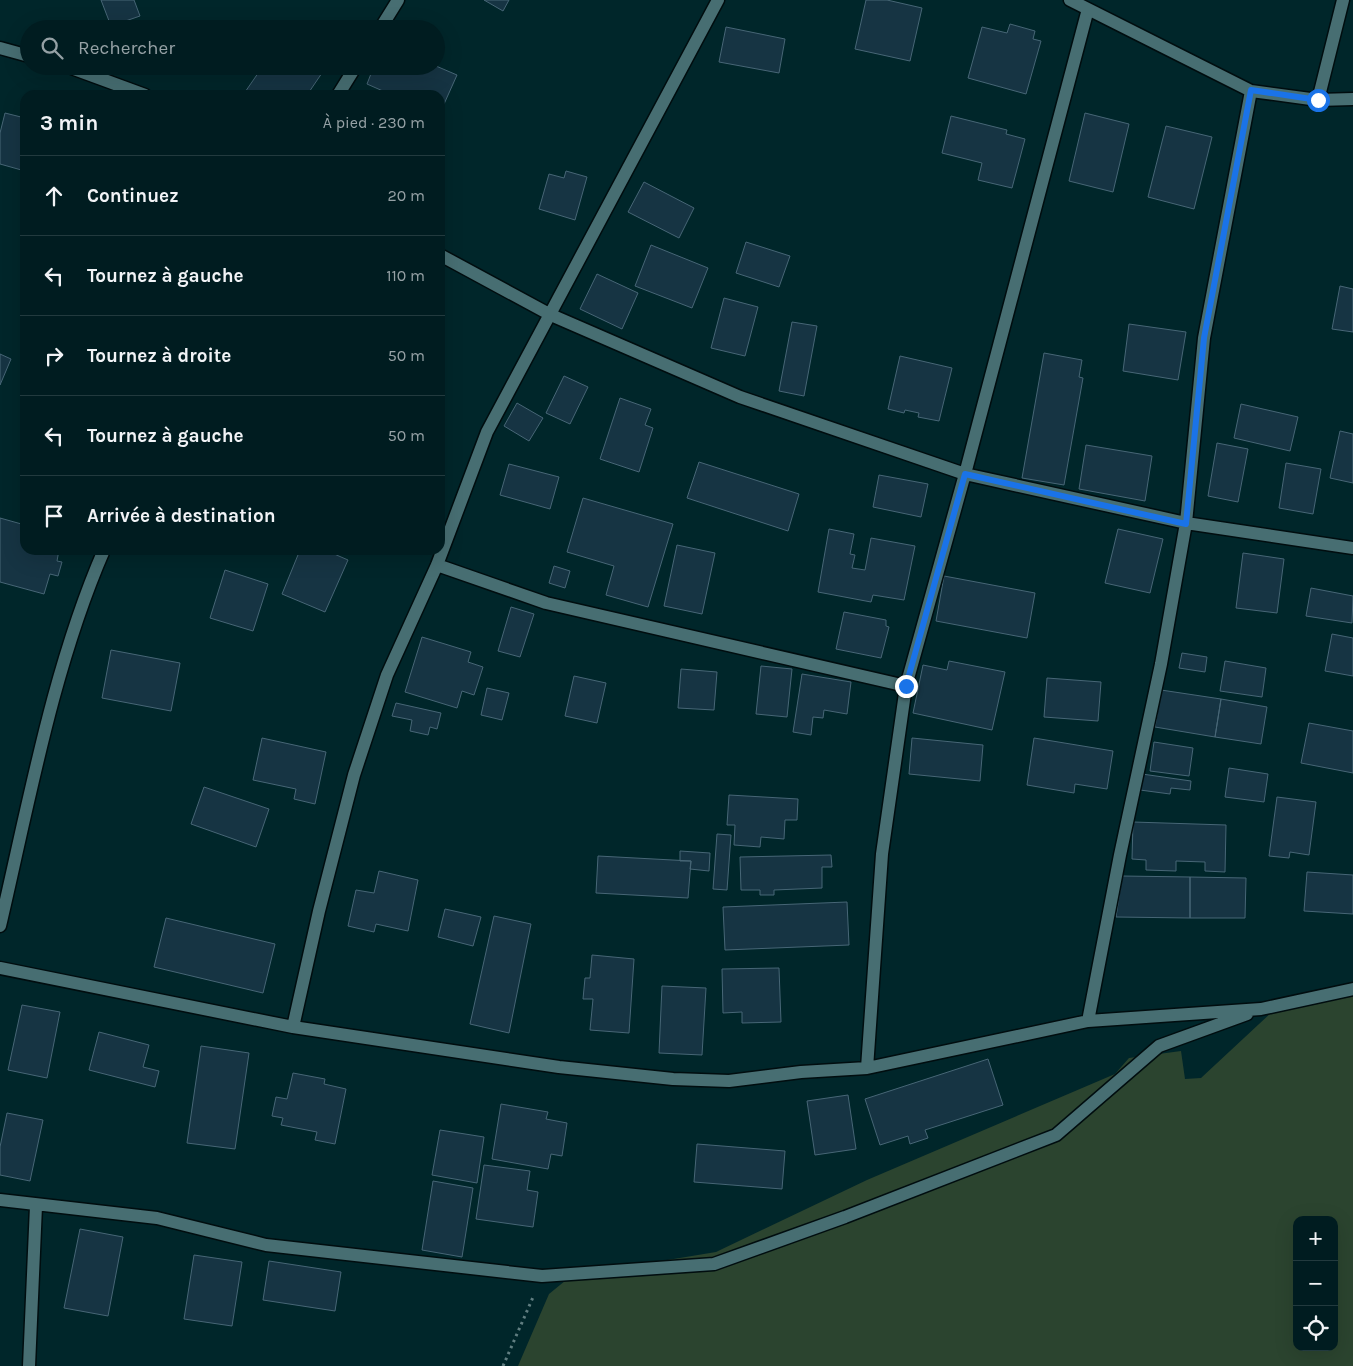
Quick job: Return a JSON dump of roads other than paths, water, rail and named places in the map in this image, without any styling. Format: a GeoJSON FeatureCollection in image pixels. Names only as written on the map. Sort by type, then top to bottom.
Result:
{"type":"FeatureCollection","features":[{"type":"Feature","properties":{"kind":"street"},"geometry":{"type":"LineString","coordinates":[[386,20],[398,0]]}},
{"type":"Feature","properties":{"kind":"street"},"geometry":{"type":"LineString","coordinates":[[445,544],[487,432],[718,0]]}},
{"type":"Feature","properties":{"kind":"street"},"geometry":{"type":"LineString","coordinates":[[1070,0],[1251,90],[1318,100],[1353,99]]}},
{"type":"Feature","properties":{"kind":"street"},"geometry":{"type":"LineString","coordinates":[[1318,100],[1343,0]]}},
{"type":"Feature","properties":{"kind":"street"},"geometry":{"type":"LineString","coordinates":[[867,1068],[882,854],[906,686],[965,474],[1088,9]]}},
{"type":"Feature","properties":{"kind":"street"},"geometry":{"type":"LineString","coordinates":[[0,48],[20,54]]}},
{"type":"Feature","properties":{"kind":"street"},"geometry":{"type":"LineString","coordinates":[[91,75],[131,90]]}},
{"type":"Feature","properties":{"kind":"street"},"geometry":{"type":"LineString","coordinates":[[341,90],[350,75]]}},
{"type":"Feature","properties":{"kind":"street"},"geometry":{"type":"LineString","coordinates":[[1088,1021],[1120,855],[1161,664],[1186,524],[1204,338],[1251,90]]}},
{"type":"Feature","properties":{"kind":"street"},"geometry":{"type":"LineString","coordinates":[[445,258],[551,314],[740,397],[965,474],[1186,524],[1353,548]]}},
{"type":"Feature","properties":{"kind":"street"},"geometry":{"type":"LineString","coordinates":[[0,926],[45,735],[84,596],[102,555]]}},
{"type":"Feature","properties":{"kind":"street"},"geometry":{"type":"LineString","coordinates":[[293,1027],[319,911],[354,775],[387,675],[441,555]]}},
{"type":"Feature","properties":{"kind":"street"},"geometry":{"type":"LineString","coordinates":[[437,565],[546,603],[906,686]]}},
{"type":"Feature","properties":{"kind":"street"},"geometry":{"type":"LineString","coordinates":[[0,968],[293,1027],[559,1067],[673,1079],[730,1081],[800,1072],[867,1068],[967,1045],[1088,1021],[1261,1009]]}},
{"type":"Feature","properties":{"kind":"street"},"geometry":{"type":"LineString","coordinates":[[0,1200],[36,1206],[157,1218],[266,1245],[542,1276],[714,1264],[845,1217],[1056,1135],[1159,1046],[1261,1009],[1353,989]]}},
{"type":"Feature","properties":{"kind":"street"},"geometry":{"type":"LineString","coordinates":[[29,1366],[36,1206]]}}]}
